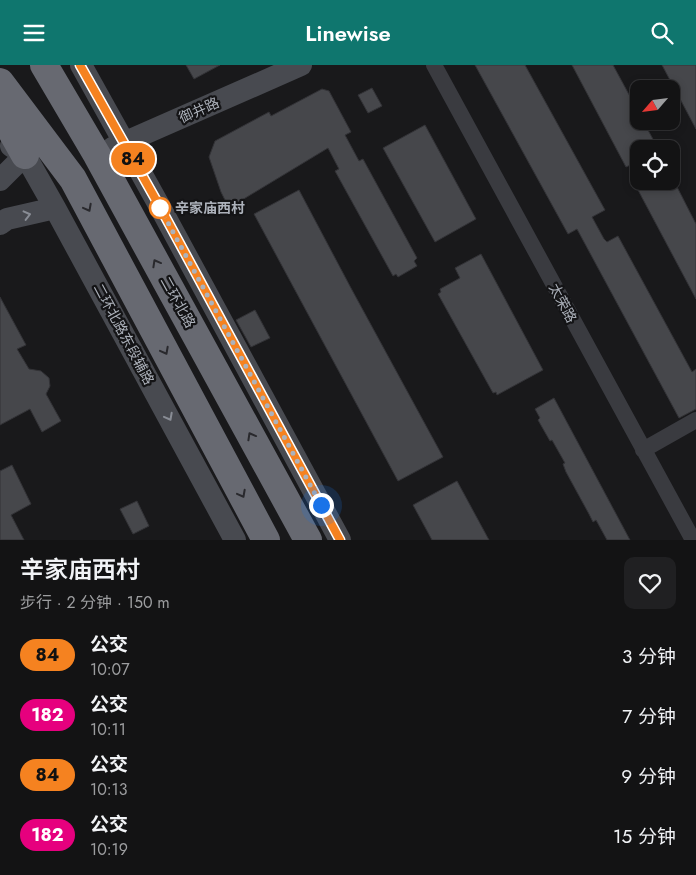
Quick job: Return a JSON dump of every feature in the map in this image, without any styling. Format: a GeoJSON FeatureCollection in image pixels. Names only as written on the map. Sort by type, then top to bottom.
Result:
{"type":"FeatureCollection","features":[{"type":"Feature","properties":{"kind":"highway"},"geometry":{"type":"LineString","coordinates":[[5,65],[73,179],[266,540]]}},
{"type":"Feature","properties":{"kind":"highway","name":"二环北路"},"geometry":{"type":"LineString","coordinates":[[44,65],[97,155],[308,540]]}},
{"type":"Feature","properties":{"kind":"highway"},"geometry":{"type":"LineString","coordinates":[[0,82],[73,179]]}},
{"type":"Feature","properties":{"kind":"highway"},"geometry":{"type":"LineString","coordinates":[[0,111],[25,155]]}},
{"type":"Feature","properties":{"kind":"main road"},"geometry":{"type":"LineString","coordinates":[[80,65],[340,540]]}},
{"type":"Feature","properties":{"kind":"main road","name":"御井路"},"geometry":{"type":"LineString","coordinates":[[97,155],[301,65]]}},
{"type":"Feature","properties":{"kind":"main road","name":"二环北路东段辅路"},"geometry":{"type":"LineString","coordinates":[[0,138],[25,155],[235,540]]}},
{"type":"Feature","properties":{"kind":"main road"},"geometry":{"type":"LineString","coordinates":[[0,180],[25,155]]}},
{"type":"Feature","properties":{"kind":"main road"},"geometry":{"type":"LineString","coordinates":[[0,223],[8,219],[55,208]]}},
{"type":"Feature","properties":{"kind":"street","name":"太荣路"},"geometry":{"type":"LineString","coordinates":[[434,65],[693,540]]}},
{"type":"Feature","properties":{"kind":"street"},"geometry":{"type":"LineString","coordinates":[[643,450],[696,421]]}},
{"type":"Feature","properties":{"kind":"building"},"geometry":{"type":"Polygon","coordinates":[[[186,65],[220,65],[194,79],[186,65]]]}},
{"type":"Feature","properties":{"kind":"building"},"geometry":{"type":"Polygon","coordinates":[[[475,65],[525,65],[605,210],[592,217],[604,239],[607,242],[618,236],[692,372],[696,369],[696,409],[679,418],[577,229],[568,234],[475,65]]]}},
{"type":"Feature","properties":{"kind":"building"},"geometry":{"type":"Polygon","coordinates":[[[572,65],[613,65],[630,96],[630,130],[648,130],[653,140],[630,140],[630,165],[626,167],[572,65]]]}},
{"type":"Feature","properties":{"kind":"building"},"geometry":{"type":"Polygon","coordinates":[[[662,65],[696,65],[696,129],[680,99],[680,80],[670,80],[662,65]]]}},
{"type":"Feature","properties":{"kind":"building"},"geometry":{"type":"Polygon","coordinates":[[[372,88],[382,106],[368,113],[358,95],[372,88]]]}},
{"type":"Feature","properties":{"kind":"building"},"geometry":{"type":"Polygon","coordinates":[[[322,89],[329,91],[351,132],[345,135],[359,161],[363,159],[417,258],[414,261],[417,266],[398,277],[396,274],[393,276],[335,171],[339,169],[328,148],[232,206],[229,201],[226,202],[221,192],[209,157],[215,141],[269,112],[271,116],[322,89]]]}},
{"type":"Feature","properties":{"kind":"building"},"geometry":{"type":"Polygon","coordinates":[[[425,125],[476,219],[435,242],[383,148],[425,125]]]}},
{"type":"Feature","properties":{"kind":"building"},"geometry":{"type":"Polygon","coordinates":[[[299,190],[443,457],[398,481],[254,214],[299,190]]]}},
{"type":"Feature","properties":{"kind":"building"},"geometry":{"type":"Polygon","coordinates":[[[638,190],[679,190],[696,224],[696,299],[638,190]]]}},
{"type":"Feature","properties":{"kind":"building"},"geometry":{"type":"Polygon","coordinates":[[[481,254],[543,370],[497,395],[496,392],[493,393],[438,294],[441,292],[440,289],[460,278],[455,268],[481,254]]]}},
{"type":"Feature","properties":{"kind":"building"},"geometry":{"type":"Polygon","coordinates":[[[0,297],[26,345],[17,349],[29,369],[41,371],[49,378],[50,386],[46,394],[61,421],[42,432],[30,409],[0,425],[0,297]]]}},
{"type":"Feature","properties":{"kind":"building"},"geometry":{"type":"Polygon","coordinates":[[[255,310],[270,338],[251,347],[236,320],[255,310]]]}},
{"type":"Feature","properties":{"kind":"building"},"geometry":{"type":"Polygon","coordinates":[[[554,398],[630,540],[607,540],[596,520],[593,522],[566,472],[563,464],[565,463],[538,420],[540,418],[535,409],[554,398]]]}},
{"type":"Feature","properties":{"kind":"building"},"geometry":{"type":"Polygon","coordinates":[[[12,465],[31,504],[11,515],[24,540],[0,540],[0,471],[12,465]]]}},
{"type":"Feature","properties":{"kind":"building"},"geometry":{"type":"Polygon","coordinates":[[[457,481],[489,540],[432,540],[413,505],[457,481]]]}},
{"type":"Feature","properties":{"kind":"building"},"geometry":{"type":"Polygon","coordinates":[[[137,501],[149,526],[133,534],[120,509],[137,501]]]}},
{"type":"Feature","properties":{"kind":"bus line","name":"84"},"geometry":{"type":"LineString","coordinates":[[80,65],[160,207],[340,540]]}},
{"type":"Feature","properties":{"kind":"place","name":"辛家庙西村"},"geometry":{"type":"Point","coordinates":[160,208]}},
{"type":"Feature","properties":{"kind":"route"},"geometry":{"type":"LineString","coordinates":[[160,208],[321,505]]}}]}
